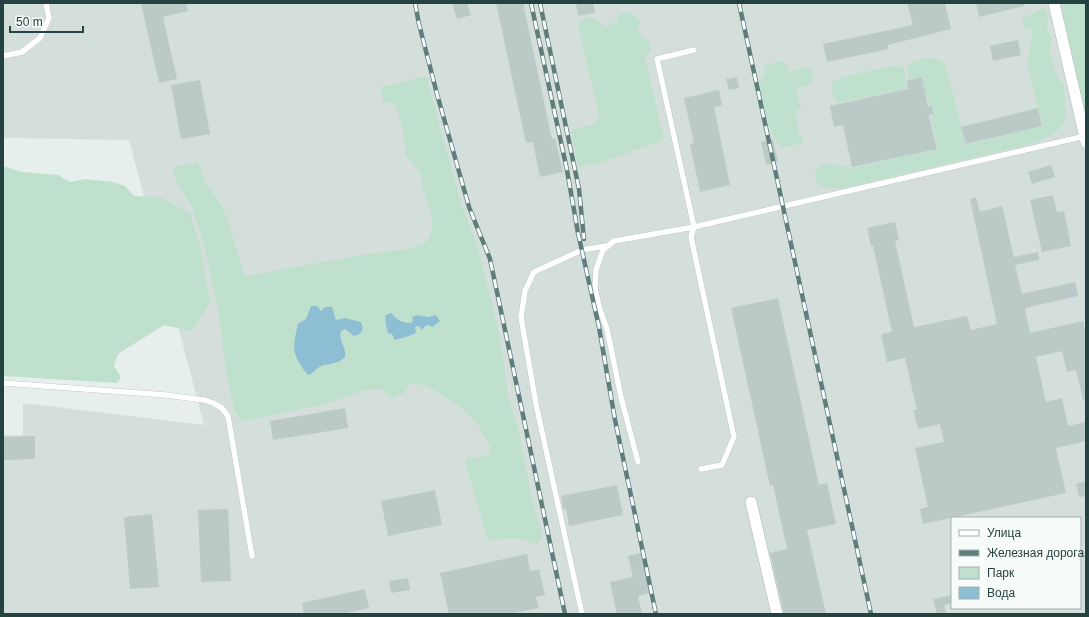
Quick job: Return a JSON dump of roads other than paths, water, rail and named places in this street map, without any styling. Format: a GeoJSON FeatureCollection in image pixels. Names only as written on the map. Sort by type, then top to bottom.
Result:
{"type":"FeatureCollection","features":[{"type":"Feature","properties":{"kind":"street"},"geometry":{"type":"LineString","coordinates":[[1054,3],[1085,139]]}},
{"type":"Feature","properties":{"kind":"street"},"geometry":{"type":"LineString","coordinates":[[751,502],[777,614]]}},
{"type":"Feature","properties":{"kind":"lane"},"geometry":{"type":"LineString","coordinates":[[3,56],[22,52],[40,38],[49,18],[46,3]]}},
{"type":"Feature","properties":{"kind":"lane"},"geometry":{"type":"LineString","coordinates":[[694,50],[657,59],[694,227],[691,237],[734,437],[722,465],[701,469]]}},
{"type":"Feature","properties":{"kind":"lane"},"geometry":{"type":"LineString","coordinates":[[638,462],[621,397],[607,329],[600,310],[595,288],[596,270],[603,250],[614,241],[694,227],[1085,139]]}},
{"type":"Feature","properties":{"kind":"lane"},"geometry":{"type":"LineString","coordinates":[[582,614],[536,404],[521,317],[525,291],[534,272],[582,250],[608,246]]}},
{"type":"Feature","properties":{"kind":"lane"},"geometry":{"type":"LineString","coordinates":[[3,383],[166,395],[204,400],[222,408],[228,416],[252,556]]}},
{"type":"Feature","properties":{"kind":"water"},"geometry":{"type":"Polygon","coordinates":[[[311,306],[317,306],[321,311],[325,307],[332,307],[336,320],[345,318],[361,322],[363,328],[360,334],[354,336],[345,329],[341,331],[340,335],[345,350],[345,357],[342,360],[322,365],[308,375],[296,357],[294,346],[298,324],[306,319],[311,306]]]}},
{"type":"Feature","properties":{"kind":"water"},"geometry":{"type":"Polygon","coordinates":[[[392,313],[400,321],[411,323],[413,320],[412,317],[416,315],[428,317],[436,315],[440,321],[433,327],[427,325],[421,330],[420,327],[417,326],[415,327],[416,333],[395,340],[392,334],[388,333],[385,316],[392,313]]]}},
{"type":"Feature","properties":{"kind":"railway"},"geometry":{"type":"LineString","coordinates":[[415,3],[437,94],[469,207],[490,259],[565,614]]}},
{"type":"Feature","properties":{"kind":"railway"},"geometry":{"type":"LineString","coordinates":[[531,3],[567,170],[578,233],[599,327],[615,420],[656,614]]}},
{"type":"Feature","properties":{"kind":"railway"},"geometry":{"type":"LineString","coordinates":[[540,3],[579,189],[584,239]]}},
{"type":"Feature","properties":{"kind":"railway"},"geometry":{"type":"LineString","coordinates":[[739,3],[871,614]]}}]}
